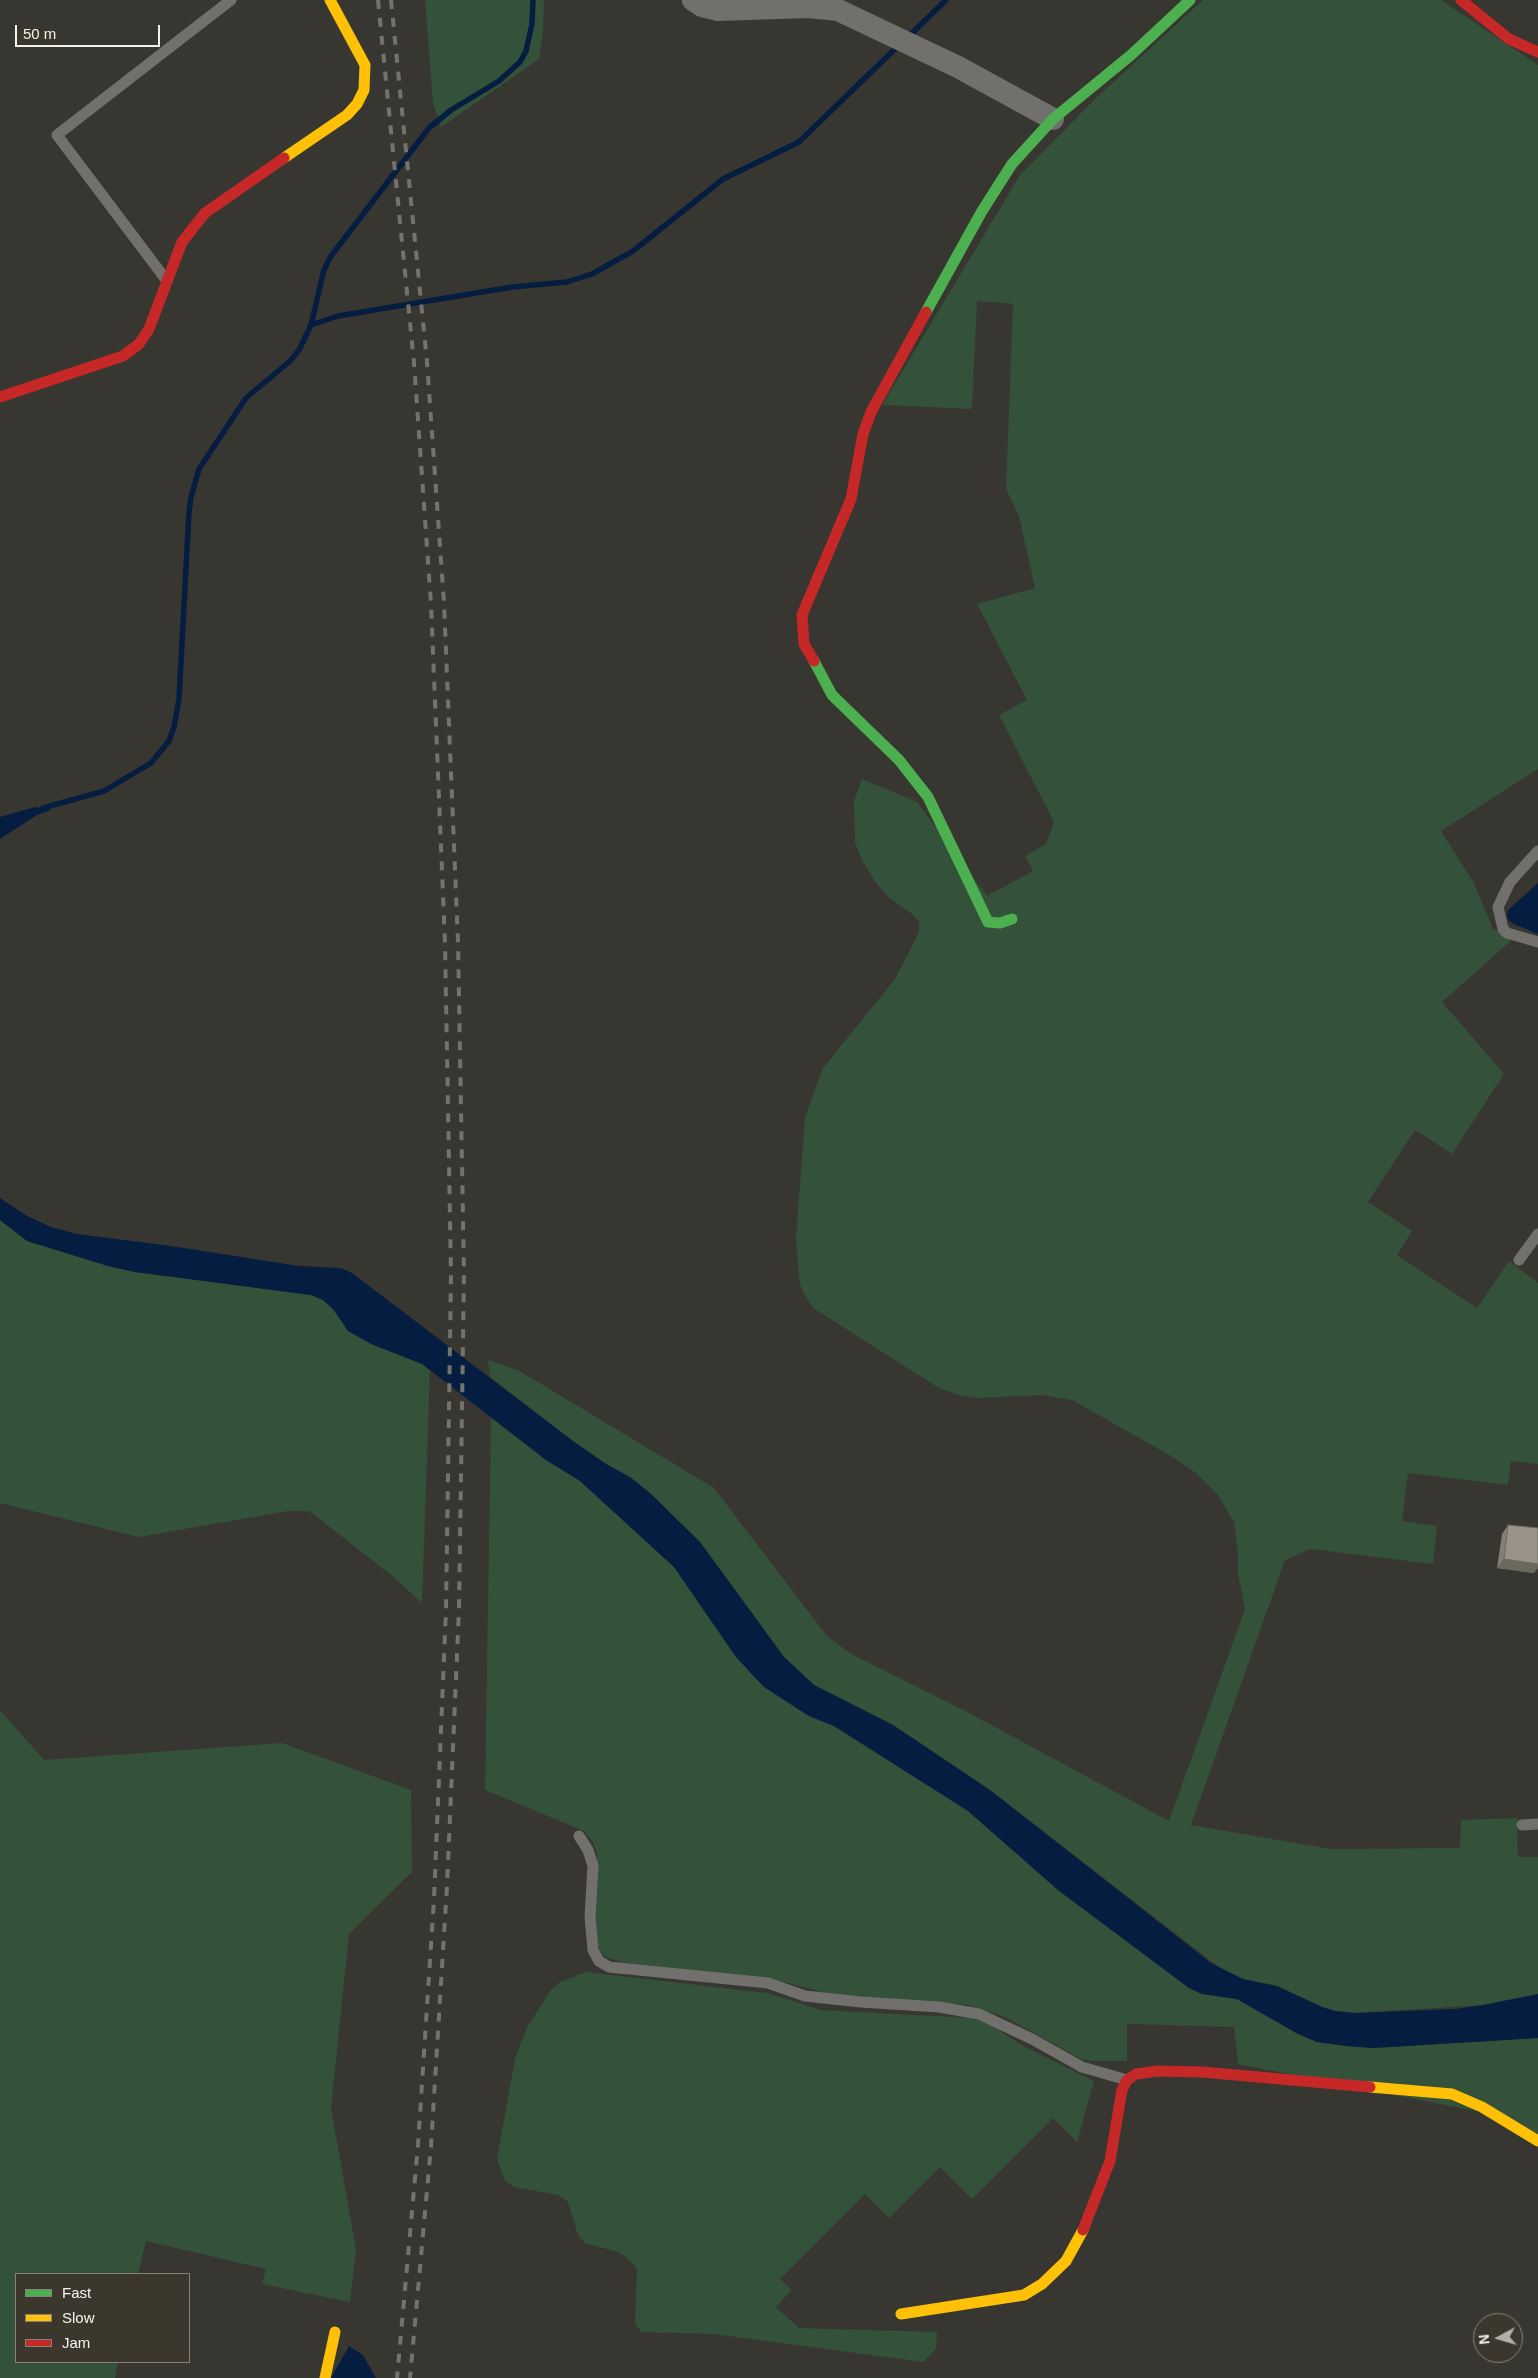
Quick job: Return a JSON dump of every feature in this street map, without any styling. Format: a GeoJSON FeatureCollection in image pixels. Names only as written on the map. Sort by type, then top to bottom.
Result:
{"type":"FeatureCollection","features":[{"type":"Feature","properties":{"kind":"street"},"geometry":{"type":"LineString","coordinates":[[0,397],[123,356],[139,344],[149,329],[182,242],[205,213],[347,115],[364,90],[365,65],[330,0]]}},
{"type":"Feature","properties":{"kind":"street"},"geometry":{"type":"LineString","coordinates":[[693,0],[702,6],[718,10],[808,7],[838,10],[958,68],[1053,119]]}},
{"type":"Feature","properties":{"kind":"street"},"geometry":{"type":"LineString","coordinates":[[1012,919],[1000,923],[988,922],[928,797],[899,760],[832,695],[804,644],[801,620],[851,499],[863,434],[871,412],[982,211],[1012,164],[1053,119],[1131,55],[1190,0]]}},
{"type":"Feature","properties":{"kind":"street"},"geometry":{"type":"LineString","coordinates":[[1461,0],[1509,39],[1538,52]]}},
{"type":"Feature","properties":{"kind":"street"},"geometry":{"type":"LineString","coordinates":[[901,2314],[1024,2295],[1042,2284],[1066,2261],[1082,2233],[1110,2161],[1122,2090],[1128,2080],[1136,2074],[1147,2071],[1202,2072],[1452,2094],[1482,2107],[1538,2141]]}},
{"type":"Feature","properties":{"kind":"street"},"geometry":{"type":"LineString","coordinates":[[325,2378],[335,2332]]}},
{"type":"Feature","properties":{"kind":"lane"},"geometry":{"type":"LineString","coordinates":[[168,283],[58,135],[231,0]]}},
{"type":"Feature","properties":{"kind":"lane"},"geometry":{"type":"LineString","coordinates":[[1538,851],[1510,882],[1498,907],[1503,929],[1507,933],[1538,942]]}},
{"type":"Feature","properties":{"kind":"lane"},"geometry":{"type":"LineString","coordinates":[[1519,1260],[1538,1234]]}},
{"type":"Feature","properties":{"kind":"lane"},"geometry":{"type":"LineString","coordinates":[[1522,1824],[1538,1824]]}},
{"type":"Feature","properties":{"kind":"lane"},"geometry":{"type":"LineString","coordinates":[[578,1836],[588,1850],[593,1866],[590,1917],[592,1950],[600,1961],[609,1967],[768,1984],[805,1996],[939,2007],[979,2014],[1032,2039],[1082,2068],[1128,2080]]}},
{"type":"Feature","properties":{"kind":"green space"},"geometry":{"type":"Polygon","coordinates":[[[425,0],[544,0],[543,31],[539,59],[441,127],[433,103],[425,0]]]}},
{"type":"Feature","properties":{"kind":"green space"},"geometry":{"type":"Polygon","coordinates":[[[1203,0],[1441,0],[1538,65],[1538,769],[1441,831],[1474,883],[1493,929],[1513,939],[1442,1002],[1504,1074],[1452,1154],[1415,1130],[1368,1202],[1412,1231],[1397,1255],[1477,1308],[1509,1261],[1538,1283],[1538,1464],[1511,1461],[1508,1485],[1408,1473],[1402,1521],[1437,1526],[1433,1564],[1311,1549],[1285,1560],[1191,1825],[1331,1849],[1460,1848],[1461,1820],[1517,1818],[1518,1857],[1538,1857],[1538,1994],[1483,2005],[1355,2013],[1335,2011],[1277,1986],[1243,1979],[1224,1971],[990,1790],[893,1725],[814,1685],[784,1657],[700,1542],[651,1494],[630,1477],[606,1464],[573,1441],[490,1377],[488,1360],[518,1370],[714,1488],[827,1636],[851,1654],[973,1715],[1169,1821],[1245,1609],[1238,1574],[1238,1553],[1234,1522],[1218,1495],[1196,1473],[1171,1456],[1072,1400],[1042,1395],[978,1398],[958,1395],[939,1388],[813,1308],[802,1290],[799,1280],[796,1238],[805,1117],[823,1068],[895,979],[919,932],[919,922],[912,914],[887,896],[874,880],[863,862],[855,843],[854,801],[862,779],[917,802],[987,896],[1033,871],[1025,856],[1046,844],[1054,822],[999,715],[1027,700],[977,604],[1035,588],[1019,516],[1006,489],[1013,304],[977,301],[972,409],[882,405],[1020,175],[1096,98],[1203,0]]]}},
{"type":"Feature","properties":{"kind":"green space"},"geometry":{"type":"Polygon","coordinates":[[[0,1220],[27,1241],[108,1266],[135,1272],[311,1295],[323,1300],[333,1309],[348,1331],[422,1364],[430,1370],[422,1603],[390,1574],[309,1511],[288,1511],[139,1537],[0,1503],[0,1220]]]}},
{"type":"Feature","properties":{"kind":"green space"},"geometry":{"type":"Polygon","coordinates":[[[491,1417],[546,1460],[580,1481],[674,1567],[736,1657],[764,1687],[809,1716],[834,1726],[968,1811],[1058,1890],[1189,1988],[1202,1994],[1237,1999],[1298,2034],[1317,2042],[1373,2048],[1538,2038],[1538,2137],[1511,2118],[1238,2064],[1234,2027],[1127,2024],[1127,2061],[1092,2061],[1081,2059],[1005,2017],[967,2005],[838,1996],[776,1980],[620,1962],[604,1956],[595,1941],[593,1930],[597,1853],[593,1842],[584,1831],[485,1790],[491,1417]]]}},
{"type":"Feature","properties":{"kind":"green space"},"geometry":{"type":"Polygon","coordinates":[[[0,1710],[44,1760],[282,1743],[411,1790],[412,1872],[349,1934],[331,2108],[356,2249],[350,2302],[262,2284],[266,2269],[146,2241],[138,2273],[15,2273],[15,2363],[118,2363],[115,2378],[0,2378],[0,1710]]]}},
{"type":"Feature","properties":{"kind":"green space"},"geometry":{"type":"Polygon","coordinates":[[[586,1972],[767,1993],[821,2010],[973,2018],[993,2026],[1021,2045],[1094,2081],[1077,2142],[1053,2118],[972,2199],[940,2167],[889,2218],[865,2194],[780,2279],[792,2290],[776,2307],[799,2328],[937,2332],[936,2349],[923,2362],[714,2334],[641,2332],[635,2323],[637,2269],[627,2258],[618,2252],[585,2243],[578,2235],[568,2202],[558,2195],[514,2187],[505,2181],[497,2159],[515,2059],[527,2027],[551,1990],[560,1982],[586,1972]]]}},
{"type":"Feature","properties":{"kind":"water"},"geometry":{"type":"Polygon","coordinates":[[[35,807],[51,810],[37,815],[0,839],[0,817],[35,807]]]}},
{"type":"Feature","properties":{"kind":"water"},"geometry":{"type":"Polygon","coordinates":[[[1538,883],[1538,934],[1514,924],[1509,921],[1507,916],[1508,910],[1538,883]]]}},
{"type":"Feature","properties":{"kind":"water"},"geometry":{"type":"Polygon","coordinates":[[[0,1198],[27,1216],[51,1227],[77,1234],[171,1246],[299,1266],[340,1268],[352,1273],[573,1441],[606,1464],[630,1477],[651,1494],[700,1542],[784,1657],[814,1685],[893,1725],[990,1790],[1211,1963],[1243,1979],[1277,1986],[1322,2007],[1335,2011],[1355,2013],[1455,2009],[1538,1994],[1538,2038],[1373,2048],[1317,2042],[1298,2034],[1237,1999],[1202,1994],[1189,1988],[1058,1890],[968,1811],[834,1726],[809,1716],[764,1687],[736,1657],[674,1567],[580,1481],[546,1460],[422,1364],[371,1344],[348,1331],[333,1309],[323,1300],[311,1295],[135,1272],[108,1266],[27,1241],[0,1220],[0,1198]]]}},
{"type":"Feature","properties":{"kind":"water"},"geometry":{"type":"Polygon","coordinates":[[[349,2346],[363,2355],[376,2378],[331,2378],[349,2346]]]}},
{"type":"Feature","properties":{"kind":"building"},"geometry":{"type":"Polygon","coordinates":[[[1508,1525],[1538,1528],[1538,1564],[1504,1559],[1508,1525]]]}},
{"type":"Feature","properties":{"kind":"waterway"},"geometry":{"type":"LineString","coordinates":[[43,808],[104,791],[151,763],[169,741],[174,727],[179,699],[189,512],[199,469],[246,398],[290,361],[299,350],[311,325],[324,270],[331,256],[429,128],[451,110],[499,81],[520,62],[526,51],[532,24],[533,0]]}},
{"type":"Feature","properties":{"kind":"waterway"},"geometry":{"type":"LineString","coordinates":[[908,37],[946,0]]}},
{"type":"Feature","properties":{"kind":"waterway"},"geometry":{"type":"LineString","coordinates":[[311,325],[338,316],[512,287],[567,282],[592,274],[633,251],[723,179],[799,142],[899,45]]}},
{"type":"Feature","properties":{"kind":"railway"},"geometry":{"type":"LineString","coordinates":[[378,0],[414,363],[431,604],[445,943],[451,1275],[446,1609],[434,1899],[418,2145],[397,2378]]}},
{"type":"Feature","properties":{"kind":"railway"},"geometry":{"type":"LineString","coordinates":[[391,0],[427,362],[444,603],[458,942],[464,1275],[459,1609],[447,1886],[431,2146],[410,2378]]}},
{"type":"Feature","properties":{"kind":"traffic: fast"},"geometry":{"type":"LineString","coordinates":[[926,312],[982,211],[1012,164],[1053,119],[1131,55],[1190,0]]}},
{"type":"Feature","properties":{"kind":"traffic: fast"},"geometry":{"type":"LineString","coordinates":[[814,661],[832,695],[899,760],[928,797],[988,922],[1000,923],[1012,919]]}},
{"type":"Feature","properties":{"kind":"traffic: slow"},"geometry":{"type":"LineString","coordinates":[[284,158],[347,115],[357,104],[364,90],[365,65],[330,0]]}},
{"type":"Feature","properties":{"kind":"traffic: slow"},"geometry":{"type":"LineString","coordinates":[[1370,2087],[1452,2094],[1482,2107],[1538,2141]]}},
{"type":"Feature","properties":{"kind":"traffic: slow"},"geometry":{"type":"LineString","coordinates":[[901,2314],[1024,2295],[1042,2284],[1066,2261],[1083,2230]]}},
{"type":"Feature","properties":{"kind":"traffic: slow"},"geometry":{"type":"LineString","coordinates":[[325,2378],[335,2332]]}},
{"type":"Feature","properties":{"kind":"traffic: jam"},"geometry":{"type":"LineString","coordinates":[[1461,0],[1509,39],[1538,52]]}},
{"type":"Feature","properties":{"kind":"traffic: jam"},"geometry":{"type":"LineString","coordinates":[[0,397],[123,356],[139,344],[149,329],[182,242],[205,213],[284,158]]}},
{"type":"Feature","properties":{"kind":"traffic: jam"},"geometry":{"type":"LineString","coordinates":[[814,661],[804,644],[802,615],[851,499],[863,434],[871,412],[926,312]]}},
{"type":"Feature","properties":{"kind":"traffic: jam"},"geometry":{"type":"LineString","coordinates":[[1083,2230],[1110,2161],[1122,2090],[1127,2080],[1136,2074],[1158,2071],[1202,2072],[1370,2087]]}}]}
